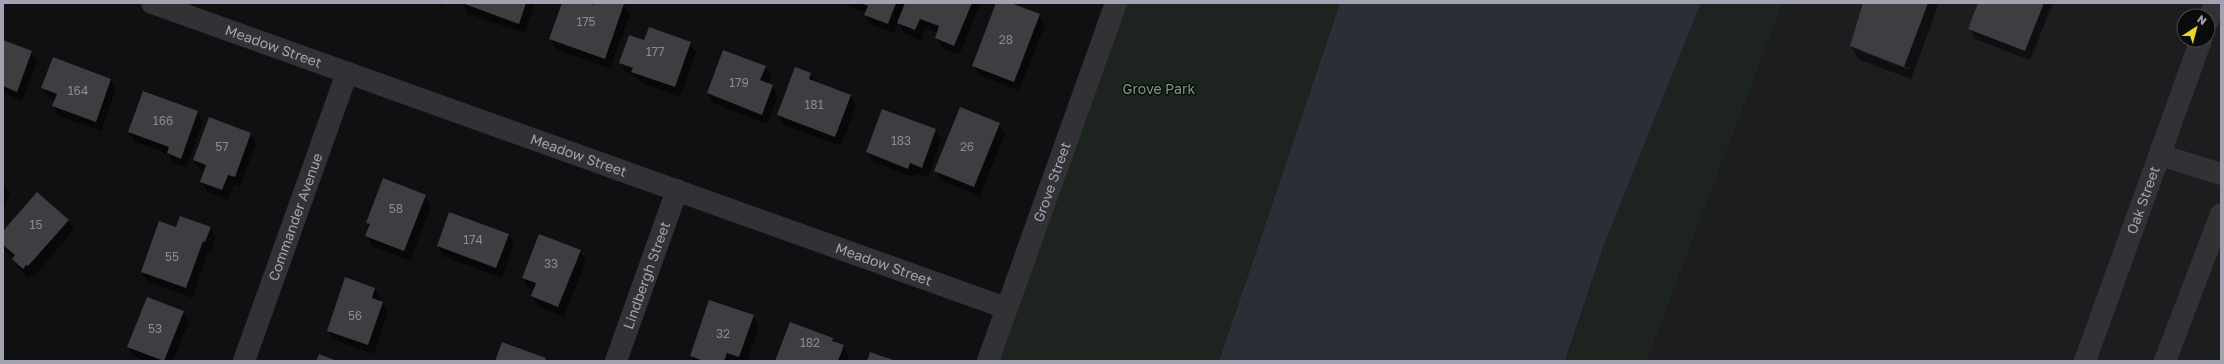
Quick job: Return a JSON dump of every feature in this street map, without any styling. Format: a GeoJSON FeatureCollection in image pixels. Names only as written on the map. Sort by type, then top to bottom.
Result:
{"type":"FeatureCollection","features":[{"type":"Feature","properties":{"kind":"street","name":"Meadow Street"},"geometry":{"type":"LineString","coordinates":[[152,3],[1006,308]]}},
{"type":"Feature","properties":{"kind":"street","name":"Grove Street"},"geometry":{"type":"LineString","coordinates":[[988,361],[1116,3]]}},
{"type":"Feature","properties":{"kind":"street","name":"Oak Street"},"geometry":{"type":"LineString","coordinates":[[2085,361],[2198,48]]}},
{"type":"Feature","properties":{"kind":"street","name":"Commander Avenue"},"geometry":{"type":"LineString","coordinates":[[244,361],[347,72]]}},
{"type":"Feature","properties":{"kind":"street"},"geometry":{"type":"LineString","coordinates":[[2160,155],[2221,174]]}},
{"type":"Feature","properties":{"kind":"street","name":"Lindbergh Street"},"geometry":{"type":"LineString","coordinates":[[616,361],[677,190]]}},
{"type":"Feature","properties":{"kind":"street"},"geometry":{"type":"LineString","coordinates":[[2165,361],[2221,214]]}},
{"type":"Feature","properties":{"kind":"shaded area"},"geometry":{"type":"Polygon","coordinates":[[[1340,3],[1701,3],[1603,248],[1565,361],[1219,361],[1340,3]]]}},
{"type":"Feature","properties":{"kind":"shaded area"},"geometry":{"type":"Polygon","coordinates":[[[1783,3],[2221,3],[2221,361],[1647,361],[1783,3]]]}},
{"type":"Feature","properties":{"kind":"green space","name":"Grove Park"},"geometry":{"type":"Polygon","coordinates":[[[1116,3],[1340,3],[1219,361],[988,361],[1116,3]]]}},
{"type":"Feature","properties":{"kind":"green space"},"geometry":{"type":"Polygon","coordinates":[[[1701,3],[1783,3],[1647,361],[1565,361],[1603,248],[1701,3]]]}},
{"type":"Feature","properties":{"kind":"building"},"geometry":{"type":"Polygon","coordinates":[[[462,3],[526,3],[519,24],[462,3]]]}},
{"type":"Feature","properties":{"kind":"building"},"geometry":{"type":"Polygon","coordinates":[[[562,3],[588,3],[594,5],[595,3],[624,4],[605,59],[549,39],[562,3]]]}},
{"type":"Feature","properties":{"kind":"building"},"geometry":{"type":"Polygon","coordinates":[[[860,3],[896,3],[888,24],[864,15],[868,6],[860,3]]]}},
{"type":"Feature","properties":{"kind":"building"},"geometry":{"type":"Polygon","coordinates":[[[905,3],[972,3],[954,46],[935,38],[939,26],[920,19],[915,30],[897,23],[905,3]]]}},
{"type":"Feature","properties":{"kind":"building"},"geometry":{"type":"Polygon","coordinates":[[[996,3],[1011,3],[1040,14],[1014,82],[972,66],[996,3]]]}},
{"type":"Feature","properties":{"kind":"building"},"geometry":{"type":"Polygon","coordinates":[[[1863,3],[1928,3],[1904,67],[1850,46],[1863,3]]]}},
{"type":"Feature","properties":{"kind":"building"},"geometry":{"type":"Polygon","coordinates":[[[1978,3],[2044,3],[2025,51],[1968,29],[1978,3]]]}},
{"type":"Feature","properties":{"kind":"building"},"geometry":{"type":"Polygon","coordinates":[[[649,27],[691,42],[675,87],[631,72],[633,68],[619,63],[629,35],[644,40],[649,27]]]}},
{"type":"Feature","properties":{"kind":"building"},"geometry":{"type":"Polygon","coordinates":[[[3,40],[32,51],[17,92],[3,86],[3,40]]]}},
{"type":"Feature","properties":{"kind":"building"},"geometry":{"type":"Polygon","coordinates":[[[723,50],[766,66],[760,80],[773,85],[762,115],[707,93],[723,50]]]}},
{"type":"Feature","properties":{"kind":"building"},"geometry":{"type":"Polygon","coordinates":[[[53,57],[111,79],[96,122],[52,106],[57,94],[41,88],[53,57]]]}},
{"type":"Feature","properties":{"kind":"building"},"geometry":{"type":"Polygon","coordinates":[[[795,67],[811,73],[809,79],[851,95],[835,137],[777,115],[795,67]]]}},
{"type":"Feature","properties":{"kind":"building"},"geometry":{"type":"Polygon","coordinates":[[[143,91],[198,111],[181,159],[167,153],[169,147],[128,132],[143,91]]]}},
{"type":"Feature","properties":{"kind":"building"},"geometry":{"type":"Polygon","coordinates":[[[960,107],[1000,123],[974,187],[934,171],[960,107]]]}},
{"type":"Feature","properties":{"kind":"building"},"geometry":{"type":"Polygon","coordinates":[[[882,109],[936,129],[922,168],[910,163],[908,169],[866,152],[882,109]]]}},
{"type":"Feature","properties":{"kind":"building"},"geometry":{"type":"Polygon","coordinates":[[[209,117],[251,133],[235,177],[228,175],[222,190],[200,182],[206,165],[193,160],[209,117]]]}},
{"type":"Feature","properties":{"kind":"building"},"geometry":{"type":"Polygon","coordinates":[[[383,178],[426,195],[404,251],[365,236],[370,224],[366,223],[383,178]]]}},
{"type":"Feature","properties":{"kind":"building"},"geometry":{"type":"Polygon","coordinates":[[[37,192],[69,220],[28,266],[26,265],[23,269],[12,259],[15,255],[3,245],[3,231],[37,192]]]}},
{"type":"Feature","properties":{"kind":"building"},"geometry":{"type":"Polygon","coordinates":[[[449,212],[509,234],[496,268],[437,246],[449,212]]]}},
{"type":"Feature","properties":{"kind":"building"},"geometry":{"type":"Polygon","coordinates":[[[180,216],[211,227],[205,242],[203,241],[186,288],[141,272],[159,221],[176,227],[180,216]]]}},
{"type":"Feature","properties":{"kind":"building"},"geometry":{"type":"Polygon","coordinates":[[[539,234],[581,250],[558,307],[531,296],[536,283],[522,278],[539,234]]]}},
{"type":"Feature","properties":{"kind":"building"},"geometry":{"type":"Polygon","coordinates":[[[345,277],[375,288],[372,298],[383,302],[368,345],[327,331],[345,277]]]}},
{"type":"Feature","properties":{"kind":"building"},"geometry":{"type":"Polygon","coordinates":[[[147,297],[184,311],[164,361],[127,347],[147,297]]]}},
{"type":"Feature","properties":{"kind":"building"},"geometry":{"type":"Polygon","coordinates":[[[709,300],[754,315],[739,357],[727,353],[724,361],[704,361],[690,356],[709,300]]]}},
{"type":"Feature","properties":{"kind":"building"},"geometry":{"type":"Polygon","coordinates":[[[790,322],[833,338],[832,341],[844,345],[838,361],[775,361],[790,322]]]}},
{"type":"Feature","properties":{"kind":"building"},"geometry":{"type":"Polygon","coordinates":[[[502,342],[546,358],[545,361],[495,361],[502,342]]]}},
{"type":"Feature","properties":{"kind":"building"},"geometry":{"type":"Polygon","coordinates":[[[870,352],[896,361],[867,361],[870,352]]]}},
{"type":"Feature","properties":{"kind":"building"},"geometry":{"type":"Polygon","coordinates":[[[319,354],[337,361],[316,361],[319,354]]]}}]}
